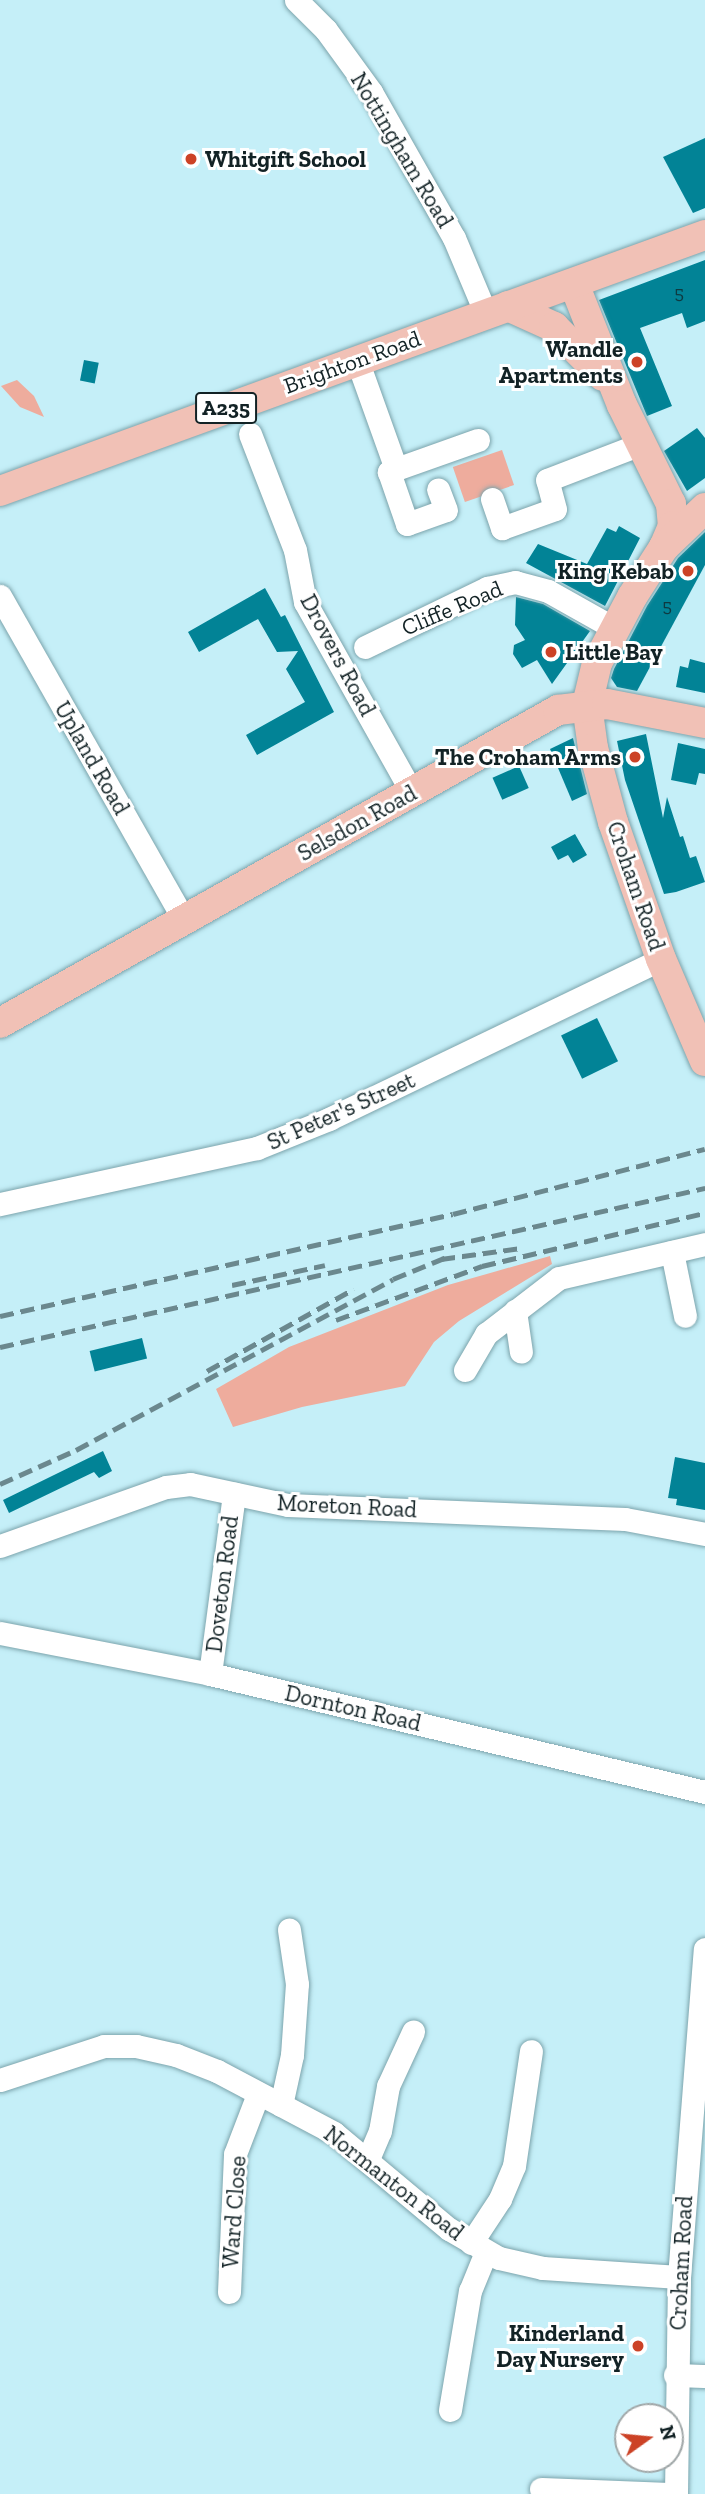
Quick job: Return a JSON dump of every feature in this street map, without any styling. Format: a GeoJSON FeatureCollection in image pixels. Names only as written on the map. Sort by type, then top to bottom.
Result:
{"type":"FeatureCollection","features":[{"type":"Feature","properties":{"kind":"main road","name":"Brighton Road"},"geometry":{"type":"LineString","coordinates":[[0,491],[705,235]]}},
{"type":"Feature","properties":{"kind":"main road"},"geometry":{"type":"LineString","coordinates":[[574,284],[620,398],[672,512],[664,547]]}},
{"type":"Feature","properties":{"kind":"main road"},"geometry":{"type":"LineString","coordinates":[[497,310],[562,332],[620,398]]}},
{"type":"Feature","properties":{"kind":"main road"},"geometry":{"type":"LineString","coordinates":[[672,512],[705,494]]}},
{"type":"Feature","properties":{"kind":"main road"},"geometry":{"type":"LineString","coordinates":[[587,705],[597,663],[614,628],[664,547],[705,508]]}},
{"type":"Feature","properties":{"kind":"main road","name":"Selsdon Road"},"geometry":{"type":"LineString","coordinates":[[0,1023],[552,713],[587,705],[616,705],[705,723]]}},
{"type":"Feature","properties":{"kind":"main road","name":"Croham Road"},"geometry":{"type":"LineString","coordinates":[[587,705],[610,809],[661,959],[705,1061]]}},
{"type":"Feature","properties":{"kind":"street","name":"Nottingham Road"},"geometry":{"type":"LineString","coordinates":[[296,0],[332,38],[378,103],[497,310]]}},
{"type":"Feature","properties":{"kind":"street"},"geometry":{"type":"LineString","coordinates":[[357,360],[396,469]]}},
{"type":"Feature","properties":{"kind":"street","name":"Drovers Road"},"geometry":{"type":"LineString","coordinates":[[250,433],[295,550],[305,602],[412,793]]}},
{"type":"Feature","properties":{"kind":"street"},"geometry":{"type":"LineString","coordinates":[[439,489],[446,510],[407,524],[389,472],[478,440]]}},
{"type":"Feature","properties":{"kind":"street"},"geometry":{"type":"LineString","coordinates":[[492,499],[502,528],[555,509],[547,480],[640,444]]}},
{"type":"Feature","properties":{"kind":"street","name":"Cliffe Road"},"geometry":{"type":"LineString","coordinates":[[365,647],[487,588],[508,583],[548,591],[614,628]]}},
{"type":"Feature","properties":{"kind":"street","name":"Upland Road"},"geometry":{"type":"LineString","coordinates":[[0,596],[184,919]]}},
{"type":"Feature","properties":{"kind":"street","name":"St Peter's Street"},"geometry":{"type":"LineString","coordinates":[[0,1204],[257,1148],[329,1119],[661,959]]}},
{"type":"Feature","properties":{"kind":"street"},"geometry":{"type":"LineString","coordinates":[[465,1370],[486,1334],[559,1278],[705,1244]]}},
{"type":"Feature","properties":{"kind":"street"},"geometry":{"type":"LineString","coordinates":[[672,1252],[685,1316]]}},
{"type":"Feature","properties":{"kind":"street"},"geometry":{"type":"LineString","coordinates":[[514,1311],[521,1352]]}},
{"type":"Feature","properties":{"kind":"street","name":"Moreton Road"},"geometry":{"type":"LineString","coordinates":[[0,1546],[166,1487],[197,1484],[288,1505],[625,1519],[705,1534]]}},
{"type":"Feature","properties":{"kind":"street","name":"Doveton Road"},"geometry":{"type":"LineString","coordinates":[[210,1674],[226,1491]]}},
{"type":"Feature","properties":{"kind":"street","name":"Dornton Road"},"geometry":{"type":"LineString","coordinates":[[0,1633],[210,1674],[705,1792]]}},
{"type":"Feature","properties":{"kind":"street"},"geometry":{"type":"LineString","coordinates":[[281,2105],[292,2055],[297,1996],[289,1930]]}},
{"type":"Feature","properties":{"kind":"street","name":"Croham Road"},"geometry":{"type":"LineString","coordinates":[[676,2494],[675,2375],[679,2277],[705,1949]]}},
{"type":"Feature","properties":{"kind":"street"},"geometry":{"type":"LineString","coordinates":[[368,2159],[378,2140],[388,2086],[413,2032]]}},
{"type":"Feature","properties":{"kind":"street","name":"Normanton Road"},"geometry":{"type":"LineString","coordinates":[[0,2080],[64,2056],[126,2045],[183,2057],[327,2129],[479,2247],[543,2268],[679,2277]]}},
{"type":"Feature","properties":{"kind":"street"},"geometry":{"type":"LineString","coordinates":[[450,2410],[479,2247],[510,2179],[531,2051]]}},
{"type":"Feature","properties":{"kind":"street","name":"Ward Close"},"geometry":{"type":"LineString","coordinates":[[229,2292],[235,2154],[258,2094]]}},
{"type":"Feature","properties":{"kind":"street"},"geometry":{"type":"LineString","coordinates":[[675,2375],[705,2376]]}},
{"type":"Feature","properties":{"kind":"street"},"geometry":{"type":"LineString","coordinates":[[541,2489],[670,2494]]}},
{"type":"Feature","properties":{"kind":"shaded area"},"geometry":{"type":"Polygon","coordinates":[[[17,380],[34,396],[44,417],[20,407],[1,386],[17,380]]]}},
{"type":"Feature","properties":{"kind":"shaded area"},"geometry":{"type":"Polygon","coordinates":[[[502,450],[514,485],[465,502],[453,467],[502,450]]]}},
{"type":"Feature","properties":{"kind":"shaded area"},"geometry":{"type":"Polygon","coordinates":[[[550,1256],[552,1264],[459,1321],[434,1342],[405,1386],[302,1407],[233,1427],[216,1389],[289,1347],[448,1285],[550,1256]]]}},
{"type":"Feature","properties":{"kind":"building"},"geometry":{"type":"Polygon","coordinates":[[[705,138],[705,208],[693,213],[663,157],[705,138]]]}},
{"type":"Feature","properties":{"kind":"building"},"geometry":{"type":"Polygon","coordinates":[[[705,260],[705,321],[687,328],[682,313],[640,328],[672,406],[647,416],[599,300],[705,260]]]}},
{"type":"Feature","properties":{"kind":"building"},"geometry":{"type":"Polygon","coordinates":[[[84,360],[99,363],[95,383],[80,381],[84,360]]]}},
{"type":"Feature","properties":{"kind":"building"},"geometry":{"type":"Polygon","coordinates":[[[697,428],[705,438],[705,478],[687,491],[664,451],[697,428]]]}},
{"type":"Feature","properties":{"kind":"building"},"geometry":{"type":"Polygon","coordinates":[[[619,526],[640,538],[605,606],[526,563],[538,544],[587,564],[607,528],[616,532],[619,526]]]}},
{"type":"Feature","properties":{"kind":"building"},"geometry":{"type":"Polygon","coordinates":[[[705,532],[705,565],[637,691],[617,687],[611,678],[614,669],[647,606],[678,558],[705,532]]]}},
{"type":"Feature","properties":{"kind":"building"},"geometry":{"type":"Polygon","coordinates":[[[265,588],[281,617],[285,615],[334,712],[257,755],[246,735],[305,702],[286,669],[298,651],[277,652],[258,619],[199,652],[188,632],[265,588]]]}},
{"type":"Feature","properties":{"kind":"building"},"geometry":{"type":"Polygon","coordinates":[[[516,597],[543,604],[590,631],[552,684],[537,660],[522,668],[513,654],[514,645],[525,640],[515,625],[516,597]]]}},
{"type":"Feature","properties":{"kind":"building"},"geometry":{"type":"Polygon","coordinates":[[[690,659],[705,663],[705,693],[676,687],[680,666],[688,668],[690,659]]]}},
{"type":"Feature","properties":{"kind":"building"},"geometry":{"type":"Polygon","coordinates":[[[646,734],[663,818],[667,797],[680,837],[683,836],[690,858],[696,856],[705,882],[664,894],[625,780],[617,741],[646,734]]]}},
{"type":"Feature","properties":{"kind":"building"},"geometry":{"type":"Polygon","coordinates":[[[573,738],[587,794],[572,801],[550,749],[573,738]]]}},
{"type":"Feature","properties":{"kind":"building"},"geometry":{"type":"Polygon","coordinates":[[[678,743],[705,749],[705,774],[699,773],[696,785],[671,780],[678,743]]]}},
{"type":"Feature","properties":{"kind":"building"},"geometry":{"type":"Polygon","coordinates":[[[519,766],[529,788],[502,800],[493,778],[519,766]]]}},
{"type":"Feature","properties":{"kind":"building"},"geometry":{"type":"Polygon","coordinates":[[[575,834],[587,855],[573,863],[568,855],[558,860],[551,847],[575,834]]]}},
{"type":"Feature","properties":{"kind":"building"},"geometry":{"type":"Polygon","coordinates":[[[597,1018],[618,1061],[582,1079],[561,1036],[597,1018]]]}},
{"type":"Feature","properties":{"kind":"building"},"geometry":{"type":"Polygon","coordinates":[[[142,1338],[147,1358],[95,1371],[90,1351],[142,1338]]]}},
{"type":"Feature","properties":{"kind":"building"},"geometry":{"type":"Polygon","coordinates":[[[103,1451],[112,1471],[99,1478],[94,1472],[9,1513],[3,1500],[103,1451]]]}},
{"type":"Feature","properties":{"kind":"building"},"geometry":{"type":"Polygon","coordinates":[[[675,1457],[705,1463],[705,1510],[676,1505],[677,1499],[668,1498],[675,1457]]]}},
{"type":"Feature","properties":{"kind":"railway"},"geometry":{"type":"LineString","coordinates":[[0,1316],[453,1214],[705,1149]]}},
{"type":"Feature","properties":{"kind":"railway"},"geometry":{"type":"LineString","coordinates":[[0,1347],[705,1188]]}},
{"type":"Feature","properties":{"kind":"railway"},"geometry":{"type":"LineString","coordinates":[[336,1320],[482,1266],[705,1213]]}},
{"type":"Feature","properties":{"kind":"railway"},"geometry":{"type":"LineString","coordinates":[[441,1259],[521,1248]]}},
{"type":"Feature","properties":{"kind":"railway"},"geometry":{"type":"LineString","coordinates":[[0,1484],[76,1450],[393,1279],[449,1256]]}},
{"type":"Feature","properties":{"kind":"railway"},"geometry":{"type":"LineString","coordinates":[[232,1285],[325,1265]]}},
{"type":"Feature","properties":{"kind":"railway"},"geometry":{"type":"LineString","coordinates":[[207,1371],[354,1289]]}},
{"type":"Feature","properties":{"kind":"place","name":"Whitgift School"},"geometry":{"type":"Point","coordinates":[191,159]}},
{"type":"Feature","properties":{"kind":"place","name":"Wandle Apartments"},"geometry":{"type":"Point","coordinates":[637,362]}},
{"type":"Feature","properties":{"kind":"place","name":"King Kebab"},"geometry":{"type":"Point","coordinates":[688,571]}},
{"type":"Feature","properties":{"kind":"place","name":"Little Bay"},"geometry":{"type":"Point","coordinates":[551,652]}},
{"type":"Feature","properties":{"kind":"place","name":"The Croham Arms"},"geometry":{"type":"Point","coordinates":[635,757]}},
{"type":"Feature","properties":{"kind":"place","name":"Kinderland Day Nursery"},"geometry":{"type":"Point","coordinates":[638,2346]}}]}
